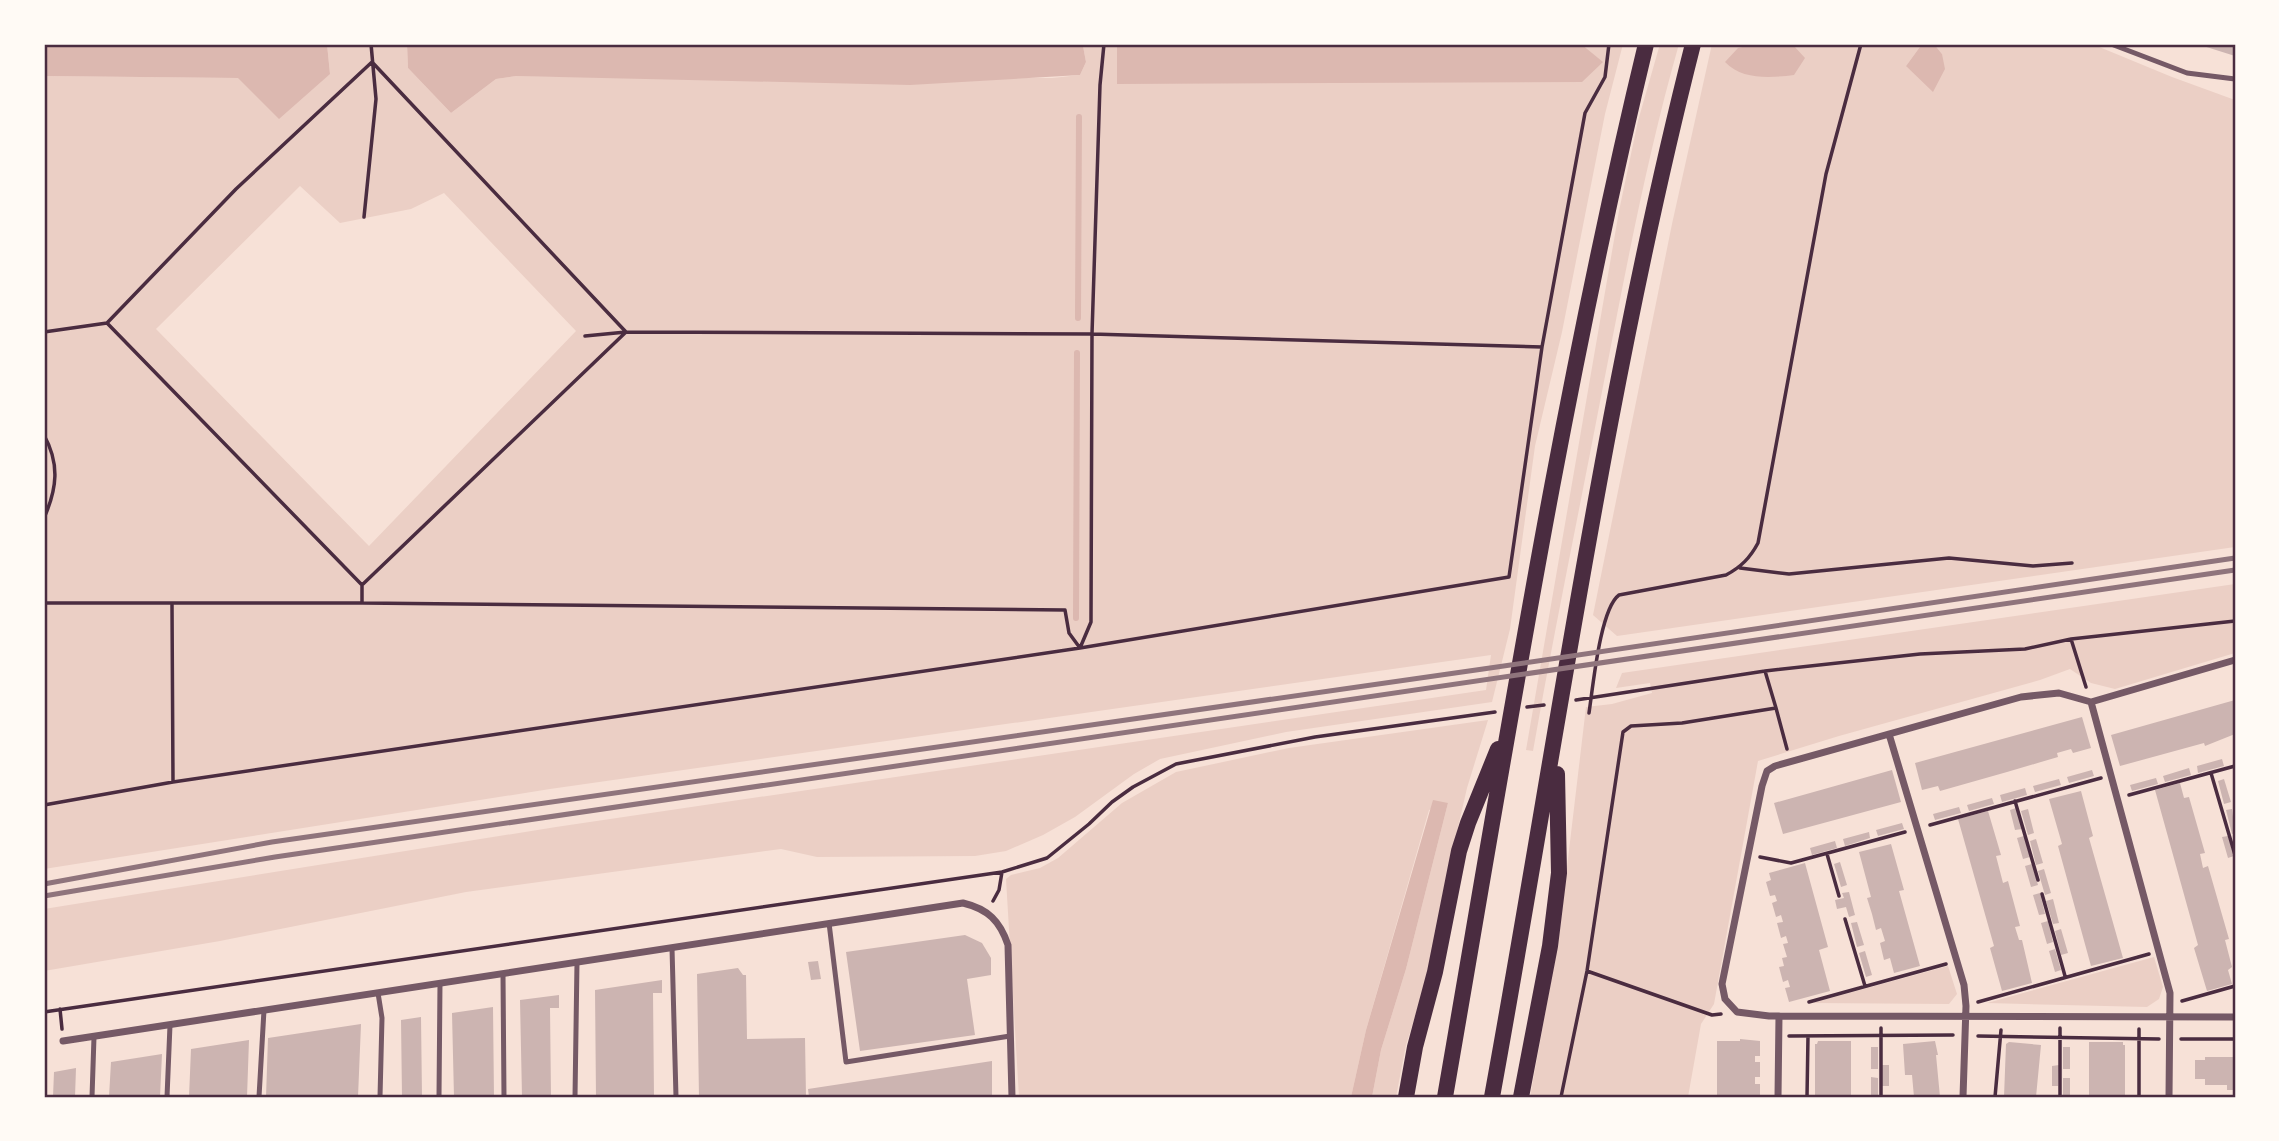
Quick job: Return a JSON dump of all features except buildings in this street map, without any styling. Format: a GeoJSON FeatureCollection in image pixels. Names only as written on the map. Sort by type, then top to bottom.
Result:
{"type":"FeatureCollection","features":[{"type":"Feature","properties":{"kind":"highway"},"geometry":{"type":"LineString","coordinates":[[1445,1097],[1507,717],[1615,171],[1646,44]]}},
{"type":"Feature","properties":{"kind":"highway"},"geometry":{"type":"LineString","coordinates":[[1492,1097],[1613,411],[1672,130],[1693,44]]}},
{"type":"Feature","properties":{"kind":"highway"},"geometry":{"type":"LineString","coordinates":[[1406,1097],[1459,852],[1507,717]]}},
{"type":"Feature","properties":{"kind":"highway"},"geometry":{"type":"LineString","coordinates":[[1521,1097],[1550,946],[1559,873],[1556,734]]}},
{"type":"Feature","properties":{"kind":"street"},"geometry":{"type":"LineString","coordinates":[[2235,660],[2091,702],[2059,693],[2021,698],[1790,761],[1767,771],[1722,984],[1725,999],[1737,1012],[1779,1016],[1881,1015],[1966,1010],[2002,1015],[2235,1017]]}},
{"type":"Feature","properties":{"kind":"street"},"geometry":{"type":"LineString","coordinates":[[2091,702],[2170,993],[2169,1097]]}},
{"type":"Feature","properties":{"kind":"street"},"geometry":{"type":"LineString","coordinates":[[1889,734],[1964,985],[1966,1010],[1963,1097]]}},
{"type":"Feature","properties":{"kind":"street"},"geometry":{"type":"LineString","coordinates":[[63,1041],[963,903],[987,912],[1003,929],[1008,945],[1012,1097]]}},
{"type":"Feature","properties":{"kind":"street"},"geometry":{"type":"LineString","coordinates":[[1778,1097],[1779,1016]]}},
{"type":"Feature","properties":{"kind":"lane"},"geometry":{"type":"LineString","coordinates":[[2111,44],[2187,73],[2235,79]]}},
{"type":"Feature","properties":{"kind":"lane"},"geometry":{"type":"LineString","coordinates":[[829,923],[846,1062],[1010,1036]]}},
{"type":"Feature","properties":{"kind":"lane"},"geometry":{"type":"LineString","coordinates":[[672,948],[676,1097]]}},
{"type":"Feature","properties":{"kind":"lane"},"geometry":{"type":"LineString","coordinates":[[575,1097],[577,962]]}},
{"type":"Feature","properties":{"kind":"lane"},"geometry":{"type":"LineString","coordinates":[[503,974],[504,1097]]}},
{"type":"Feature","properties":{"kind":"lane"},"geometry":{"type":"LineString","coordinates":[[439,1097],[440,983]]}},
{"type":"Feature","properties":{"kind":"lane"},"geometry":{"type":"LineString","coordinates":[[378,993],[382,1018],[380,1097]]}},
{"type":"Feature","properties":{"kind":"lane"},"geometry":{"type":"LineString","coordinates":[[259,1097],[264,1010]]}},
{"type":"Feature","properties":{"kind":"lane"},"geometry":{"type":"LineString","coordinates":[[167,1097],[170,1025]]}},
{"type":"Feature","properties":{"kind":"lane"},"geometry":{"type":"LineString","coordinates":[[92,1097],[94,1037]]}},
{"type":"Feature","properties":{"kind":"path"},"geometry":{"type":"LineString","coordinates":[[364,217],[376,99],[371,44]]}},
{"type":"Feature","properties":{"kind":"path"},"geometry":{"type":"LineString","coordinates":[[1080,648],[1091,622],[1092,334],[1098,128],[1104,44]]}},
{"type":"Feature","properties":{"kind":"path"},"geometry":{"type":"LineString","coordinates":[[44,805],[173,782],[1080,648],[1508,577],[1542,347],[1585,113],[1605,77],[1609,44]]}},
{"type":"Feature","properties":{"kind":"path"},"geometry":{"type":"LineString","coordinates":[[1589,713],[1605,623],[1613,599],[1619,594],[1727,575],[1740,568],[1751,557],[1758,543],[1826,174],[1861,44]]}},
{"type":"Feature","properties":{"kind":"path"},"geometry":{"type":"LineString","coordinates":[[44,332],[107,323],[236,189],[372,62]]}},
{"type":"Feature","properties":{"kind":"path"},"geometry":{"type":"LineString","coordinates":[[372,62],[626,332]]}},
{"type":"Feature","properties":{"kind":"path"},"geometry":{"type":"LineString","coordinates":[[107,323],[362,585],[362,603]]}},
{"type":"Feature","properties":{"kind":"path"},"geometry":{"type":"LineString","coordinates":[[362,585],[626,332]]}},
{"type":"Feature","properties":{"kind":"path"},"geometry":{"type":"LineString","coordinates":[[585,336],[626,332],[1092,334],[1542,347]]}},
{"type":"Feature","properties":{"kind":"path"},"geometry":{"type":"LineString","coordinates":[[44,435],[52,449],[56,483],[44,518]]}},
{"type":"Feature","properties":{"kind":"path"},"geometry":{"type":"LineString","coordinates":[[1740,568],[1790,574],[1949,558],[2033,566],[2072,563]]}},
{"type":"Feature","properties":{"kind":"path"},"geometry":{"type":"LineString","coordinates":[[44,603],[362,603],[1065,610],[1069,633],[1080,648]]}},
{"type":"Feature","properties":{"kind":"path"},"geometry":{"type":"LineString","coordinates":[[172,605],[173,782]]}},
{"type":"Feature","properties":{"kind":"path"},"geometry":{"type":"LineString","coordinates":[[1570,701],[1765,670],[1920,654],[2025,649],[2071,639],[2235,621]]}},
{"type":"Feature","properties":{"kind":"path"},"geometry":{"type":"LineString","coordinates":[[2071,639],[2091,702]]}},
{"type":"Feature","properties":{"kind":"path"},"geometry":{"type":"LineString","coordinates":[[1765,670],[1790,761]]}},
{"type":"Feature","properties":{"kind":"path"},"geometry":{"type":"LineString","coordinates":[[1519,709],[1544,705]]}},
{"type":"Feature","properties":{"kind":"path"},"geometry":{"type":"LineString","coordinates":[[1561,1097],[1587,971],[1623,732],[1632,726],[1682,723],[1776,708]]}},
{"type":"Feature","properties":{"kind":"path"},"geometry":{"type":"LineString","coordinates":[[44,1012],[1002,872],[1047,858],[1112,802],[1176,764],[1315,737],[1468,716],[1507,717]]}},
{"type":"Feature","properties":{"kind":"path"},"geometry":{"type":"LineString","coordinates":[[2117,799],[2235,766]]}},
{"type":"Feature","properties":{"kind":"path"},"geometry":{"type":"LineString","coordinates":[[2211,773],[2235,855]]}},
{"type":"Feature","properties":{"kind":"path"},"geometry":{"type":"LineString","coordinates":[[2015,801],[2038,880]]}},
{"type":"Feature","properties":{"kind":"path"},"geometry":{"type":"LineString","coordinates":[[1827,854],[1839,896]]}},
{"type":"Feature","properties":{"kind":"path"},"geometry":{"type":"LineString","coordinates":[[987,912],[999,890],[1002,872]]}},
{"type":"Feature","properties":{"kind":"path"},"geometry":{"type":"LineString","coordinates":[[2042,894],[2066,977]]}},
{"type":"Feature","properties":{"kind":"path"},"geometry":{"type":"LineString","coordinates":[[1845,919],[1865,986]]}},
{"type":"Feature","properties":{"kind":"path"},"geometry":{"type":"LineString","coordinates":[[1966,1010],[2066,977],[2158,951]]}},
{"type":"Feature","properties":{"kind":"path"},"geometry":{"type":"LineString","coordinates":[[1779,1016],[1791,1006],[1958,961]]}},
{"type":"Feature","properties":{"kind":"path"},"geometry":{"type":"LineString","coordinates":[[1587,971],[1712,1015],[1737,1012]]}},
{"type":"Feature","properties":{"kind":"path"},"geometry":{"type":"LineString","coordinates":[[2169,1004],[2235,986]]}},
{"type":"Feature","properties":{"kind":"path"},"geometry":{"type":"LineString","coordinates":[[60,1009],[63,1041]]}},
{"type":"Feature","properties":{"kind":"path"},"geometry":{"type":"LineString","coordinates":[[1881,1015],[1881,1097]]}},
{"type":"Feature","properties":{"kind":"path"},"geometry":{"type":"LineString","coordinates":[[1995,1097],[2002,1015]]}},
{"type":"Feature","properties":{"kind":"path"},"geometry":{"type":"LineString","coordinates":[[2060,1097],[2061,1015]]}},
{"type":"Feature","properties":{"kind":"path"},"geometry":{"type":"LineString","coordinates":[[1807,1097],[1808,1016]]}},
{"type":"Feature","properties":{"kind":"path"},"geometry":{"type":"LineString","coordinates":[[2139,1016],[2139,1097]]}},
{"type":"Feature","properties":{"kind":"path"},"geometry":{"type":"LineString","coordinates":[[1779,1036],[1965,1035],[2235,1039]]}},
{"type":"Feature","properties":{"kind":"shaded area"},"geometry":{"type":"Polygon","coordinates":[[[44,44],[327,44],[330,74],[279,119],[238,78],[44,76],[44,44]]]}},
{"type":"Feature","properties":{"kind":"shaded area"},"geometry":{"type":"Polygon","coordinates":[[[327,44],[407,44],[408,68],[451,113],[496,79],[516,76],[1052,78],[1080,75],[1086,62],[1083,46],[987,44],[1117,44],[1117,84],[1581,44],[1623,44],[1605,114],[1562,332],[1535,446],[1510,629],[1492,702],[1286,732],[1160,759],[1134,774],[1075,817],[1006,851],[975,856],[817,857],[781,849],[466,892],[220,941],[44,971],[44,909],[556,827],[1486,690],[1491,655],[550,789],[44,869],[44,76],[239,78],[330,74],[327,44]],[[300,186],[156,329],[369,546],[576,331],[444,193],[411,209],[340,223],[300,186]]]}},
{"type":"Feature","properties":{"kind":"shaded area"},"geometry":{"type":"Polygon","coordinates":[[[407,44],[1058,44],[1083,46],[1086,62],[1080,75],[910,85],[516,76],[496,79],[451,113],[408,68],[407,44]]]}},
{"type":"Feature","properties":{"kind":"shaded area"},"geometry":{"type":"Polygon","coordinates":[[[1117,44],[1581,44],[1603,62],[1582,82],[1117,84],[1117,44]]]}},
{"type":"Feature","properties":{"kind":"shaded area"},"geometry":{"type":"Polygon","coordinates":[[[1660,44],[1679,44],[1635,224],[1533,751],[1526,750],[1619,211],[1638,121],[1660,44]]]}},
{"type":"Feature","properties":{"kind":"shaded area"},"geometry":{"type":"Polygon","coordinates":[[[1712,44],[1922,44],[1906,66],[1942,54],[1934,44],[2092,44],[2235,100],[2235,547],[1617,636],[1593,615],[1672,224],[1712,44]]]}},
{"type":"Feature","properties":{"kind":"shaded area"},"geometry":{"type":"Polygon","coordinates":[[[1755,44],[1794,46],[1805,58],[1794,75],[1775,77],[1748,75],[1725,62],[1738,48],[1755,44]]]}},
{"type":"Feature","properties":{"kind":"shaded area"},"geometry":{"type":"Polygon","coordinates":[[[1922,44],[1934,44],[1942,54],[1945,69],[1933,92],[1906,66],[1922,44]]]}},
{"type":"Feature","properties":{"kind":"shaded area"},"geometry":{"type":"Polygon","coordinates":[[[2235,584],[2235,653],[2115,689],[2091,683],[2070,669],[1758,761],[1714,1004],[1701,1024],[1688,1097],[1530,1097],[1558,943],[1586,707],[1612,704],[1652,693],[1650,683],[1616,688],[1622,673],[2235,584]]]}},
{"type":"Feature","properties":{"kind":"shaded area"},"geometry":{"type":"Polygon","coordinates":[[[1488,720],[1467,788],[1443,892],[1428,975],[1406,1045],[1396,1097],[1372,1097],[1381,1050],[1406,969],[1448,803],[1429,810],[1366,1030],[1351,1097],[1019,1097],[1006,879],[1011,875],[1040,868],[1058,858],[1122,803],[1176,772],[1289,748],[1488,720]]]}},
{"type":"Feature","properties":{"kind":"shaded area"},"geometry":{"type":"Polygon","coordinates":[[[1433,800],[1448,803],[1406,969],[1381,1050],[1372,1097],[1351,1097],[1366,1030],[1433,800]]]}},
{"type":"Feature","properties":{"kind":"shaded area"},"geometry":{"type":"Polygon","coordinates":[[[2154,957],[2163,987],[2159,999],[2147,1007],[1987,1003],[2154,957]]]}},
{"type":"Feature","properties":{"kind":"shaded area"},"geometry":{"type":"Polygon","coordinates":[[[1948,966],[1957,994],[1949,1004],[1812,1003],[1948,966]]]}},
{"type":"Feature","properties":{"kind":"waterway"},"geometry":{"type":"LineString","coordinates":[[1078,318],[1079,117]]}},
{"type":"Feature","properties":{"kind":"waterway"},"geometry":{"type":"LineString","coordinates":[[1076,618],[1077,353]]}},
{"type":"Feature","properties":{"kind":"railway"},"geometry":{"type":"LineString","coordinates":[[44,884],[272,842],[1483,669],[2235,558]]}},
{"type":"Feature","properties":{"kind":"railway"},"geometry":{"type":"LineString","coordinates":[[44,896],[275,857],[2235,570]]}}]}
